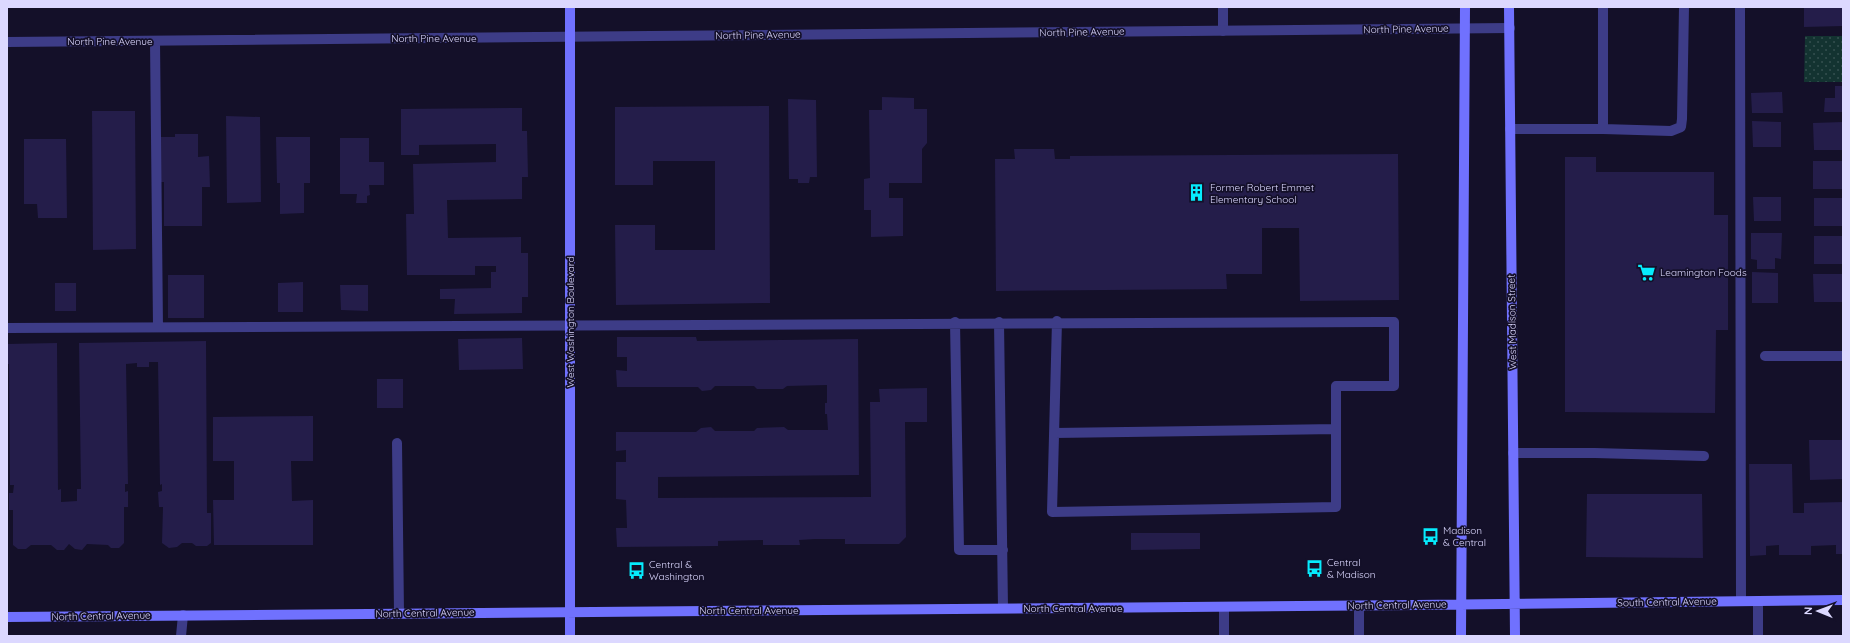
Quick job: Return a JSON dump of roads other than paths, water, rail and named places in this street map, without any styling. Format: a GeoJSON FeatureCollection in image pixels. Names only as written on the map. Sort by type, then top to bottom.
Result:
{"type":"FeatureCollection","features":[{"type":"Feature","properties":{"kind":"street","name":"West Washington Boulevard"},"geometry":{"type":"LineString","coordinates":[[570,7],[570,636]]}},
{"type":"Feature","properties":{"kind":"street"},"geometry":{"type":"LineString","coordinates":[[1223,7],[1223,31]]}},
{"type":"Feature","properties":{"kind":"street"},"geometry":{"type":"LineString","coordinates":[[1460,636],[1465,7]]}},
{"type":"Feature","properties":{"kind":"street","name":"West Madison Street"},"geometry":{"type":"LineString","coordinates":[[1510,7],[1514,636]]}},
{"type":"Feature","properties":{"kind":"street"},"geometry":{"type":"LineString","coordinates":[[1603,7],[1603,129]]}},
{"type":"Feature","properties":{"kind":"street"},"geometry":{"type":"LineString","coordinates":[[1510,129],[1671,131],[1681,127],[1684,7]]}},
{"type":"Feature","properties":{"kind":"street"},"geometry":{"type":"LineString","coordinates":[[1740,7],[1741,601]]}},
{"type":"Feature","properties":{"kind":"street","name":"North Pine Avenue"},"geometry":{"type":"LineString","coordinates":[[7,42],[1510,28]]}},
{"type":"Feature","properties":{"kind":"street"},"geometry":{"type":"LineString","coordinates":[[155,41],[158,327]]}},
{"type":"Feature","properties":{"kind":"street"},"geometry":{"type":"LineString","coordinates":[[7,328],[570,326],[1058,321],[1394,322],[1394,386],[1336,386],[1336,507],[1052,512],[1058,321]]}},
{"type":"Feature","properties":{"kind":"street"},"geometry":{"type":"LineString","coordinates":[[955,322],[959,550],[1003,550]]}},
{"type":"Feature","properties":{"kind":"street"},"geometry":{"type":"LineString","coordinates":[[999,322],[1003,608]]}},
{"type":"Feature","properties":{"kind":"street"},"geometry":{"type":"LineString","coordinates":[[1765,356],[1843,356]]}},
{"type":"Feature","properties":{"kind":"street"},"geometry":{"type":"LineString","coordinates":[[1054,433],[1336,429]]}},
{"type":"Feature","properties":{"kind":"street"},"geometry":{"type":"LineString","coordinates":[[397,443],[399,613]]}},
{"type":"Feature","properties":{"kind":"street"},"geometry":{"type":"LineString","coordinates":[[1513,453],[1595,453],[1704,456]]}},
{"type":"Feature","properties":{"kind":"street","name":"South Central Avenue"},"geometry":{"type":"LineString","coordinates":[[1490,604],[1843,600]]}},
{"type":"Feature","properties":{"kind":"street"},"geometry":{"type":"LineString","coordinates":[[1758,601],[1758,636]]}},
{"type":"Feature","properties":{"kind":"street","name":"North Central Avenue"},"geometry":{"type":"LineString","coordinates":[[7,617],[1490,604]]}},
{"type":"Feature","properties":{"kind":"street"},"geometry":{"type":"LineString","coordinates":[[1359,606],[1359,636]]}},
{"type":"Feature","properties":{"kind":"street"},"geometry":{"type":"LineString","coordinates":[[1224,607],[1224,636]]}},
{"type":"Feature","properties":{"kind":"street"},"geometry":{"type":"LineString","coordinates":[[181,636],[183,615]]}},
{"type":"Feature","properties":{"kind":"place","name":"Former Robert Emmet Elementary School"},"geometry":{"type":"Point","coordinates":[1197,193]}},
{"type":"Feature","properties":{"kind":"place","name":"Leamington Foods"},"geometry":{"type":"Point","coordinates":[1647,272]}},
{"type":"Feature","properties":{"kind":"place","name":"Madison & Central"},"geometry":{"type":"Point","coordinates":[1430,536]}},
{"type":"Feature","properties":{"kind":"place","name":"Central & Madison"},"geometry":{"type":"Point","coordinates":[1314,568]}},
{"type":"Feature","properties":{"kind":"place","name":"Central & Washington"},"geometry":{"type":"Point","coordinates":[636,570]}}]}
